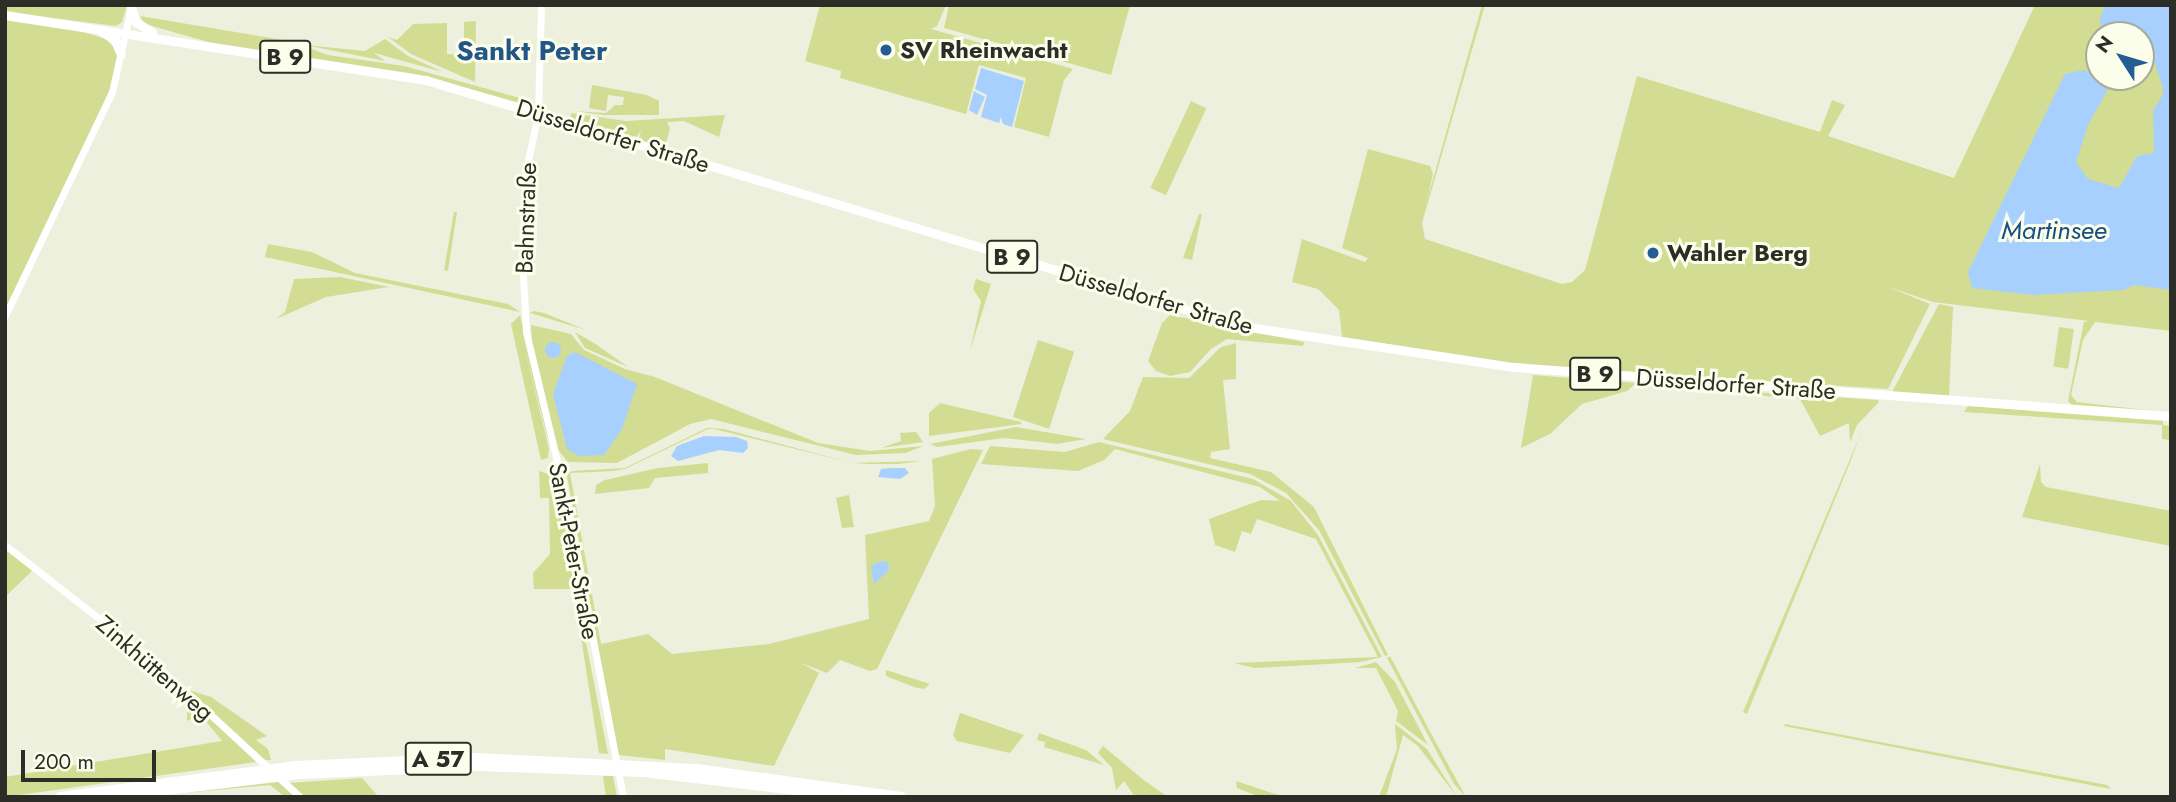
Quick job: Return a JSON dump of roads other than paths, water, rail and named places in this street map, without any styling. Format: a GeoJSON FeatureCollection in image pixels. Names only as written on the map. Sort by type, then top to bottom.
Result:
{"type":"FeatureCollection","features":[{"type":"Feature","properties":{"kind":"highway","name":"A 57"},"geometry":{"type":"LineString","coordinates":[[60,797],[294,766],[487,758],[697,769],[901,797]]}},
{"type":"Feature","properties":{"kind":"highway","name":"A 57"},"geometry":{"type":"LineString","coordinates":[[108,797],[310,773],[478,766],[644,772],[854,797]]}},
{"type":"Feature","properties":{"kind":"main road"},"geometry":{"type":"LineString","coordinates":[[131,6],[138,25],[163,37]]}},
{"type":"Feature","properties":{"kind":"main road","name":"B 9"},"geometry":{"type":"LineString","coordinates":[[5,15],[126,32]]}},
{"type":"Feature","properties":{"kind":"main road"},"geometry":{"type":"LineString","coordinates":[[93,27],[115,40],[121,55]]}},
{"type":"Feature","properties":{"kind":"main road","name":"Düsseldorfer Straße"},"geometry":{"type":"LineString","coordinates":[[126,32],[408,76],[1242,326],[1514,367],[2171,416]]}},
{"type":"Feature","properties":{"kind":"street","name":"Bahnstraße"},"geometry":{"type":"LineString","coordinates":[[525,305],[522,257],[527,165],[538,114],[541,5]]}},
{"type":"Feature","properties":{"kind":"street"},"geometry":{"type":"LineString","coordinates":[[5,316],[106,105],[121,55],[131,6]]}},
{"type":"Feature","properties":{"kind":"street","name":"Sankt-Peter-Straße"},"geometry":{"type":"LineString","coordinates":[[525,305],[531,363],[563,484],[623,797]]}},
{"type":"Feature","properties":{"kind":"street","name":"Zinkhüttenweg"},"geometry":{"type":"LineString","coordinates":[[5,545],[142,652],[300,797]]}},
{"type":"Feature","properties":{"kind":"water","name":"Martinsee"},"geometry":{"type":"Polygon","coordinates":[[[2105,5],[2171,5],[2171,290],[2134,285],[2124,290],[2033,295],[1972,288],[1968,272],[2065,74],[2085,71],[2085,91],[2107,91],[2088,125],[2076,162],[2088,179],[2119,188],[2137,156],[2154,153],[2153,111],[2163,94],[2155,64],[2155,21],[2099,21],[2105,5]]]}},
{"type":"Feature","properties":{"kind":"water"},"geometry":{"type":"Polygon","coordinates":[[[981,68],[1024,81],[1012,127],[1003,124],[1001,117],[999,123],[981,117],[987,95],[975,89],[981,68]]]}},
{"type":"Feature","properties":{"kind":"water"},"geometry":{"type":"Polygon","coordinates":[[[974,91],[985,97],[977,115],[969,110],[974,91]]]}},
{"type":"Feature","properties":{"kind":"water"},"geometry":{"type":"Polygon","coordinates":[[[553,342],[559,344],[559,356],[553,358],[547,356],[545,350],[547,344],[553,342]]]}},
{"type":"Feature","properties":{"kind":"water"},"geometry":{"type":"Polygon","coordinates":[[[575,352],[637,384],[622,429],[604,455],[579,456],[567,449],[553,394],[567,356],[575,352]]]}},
{"type":"Feature","properties":{"kind":"water"},"geometry":{"type":"Polygon","coordinates":[[[704,436],[736,437],[747,441],[748,448],[743,453],[719,450],[678,461],[671,456],[677,446],[704,436]]]}},
{"type":"Feature","properties":{"kind":"water"},"geometry":{"type":"Polygon","coordinates":[[[905,468],[909,473],[900,479],[878,477],[881,469],[905,468]]]}},
{"type":"Feature","properties":{"kind":"water"},"geometry":{"type":"Polygon","coordinates":[[[881,561],[888,562],[889,570],[874,584],[871,566],[881,561]]]}},
{"type":"Feature","properties":{"kind":"place","name":"SV Rheinwacht"},"geometry":{"type":"Point","coordinates":[886,50]}},
{"type":"Feature","properties":{"kind":"place","name":"Wahler Berg"},"geometry":{"type":"Point","coordinates":[1653,253]}},
{"type":"Feature","properties":{"kind":"district","name":"Sankt Peter"},"geometry":{"type":"Point","coordinates":[532,51]}}]}
